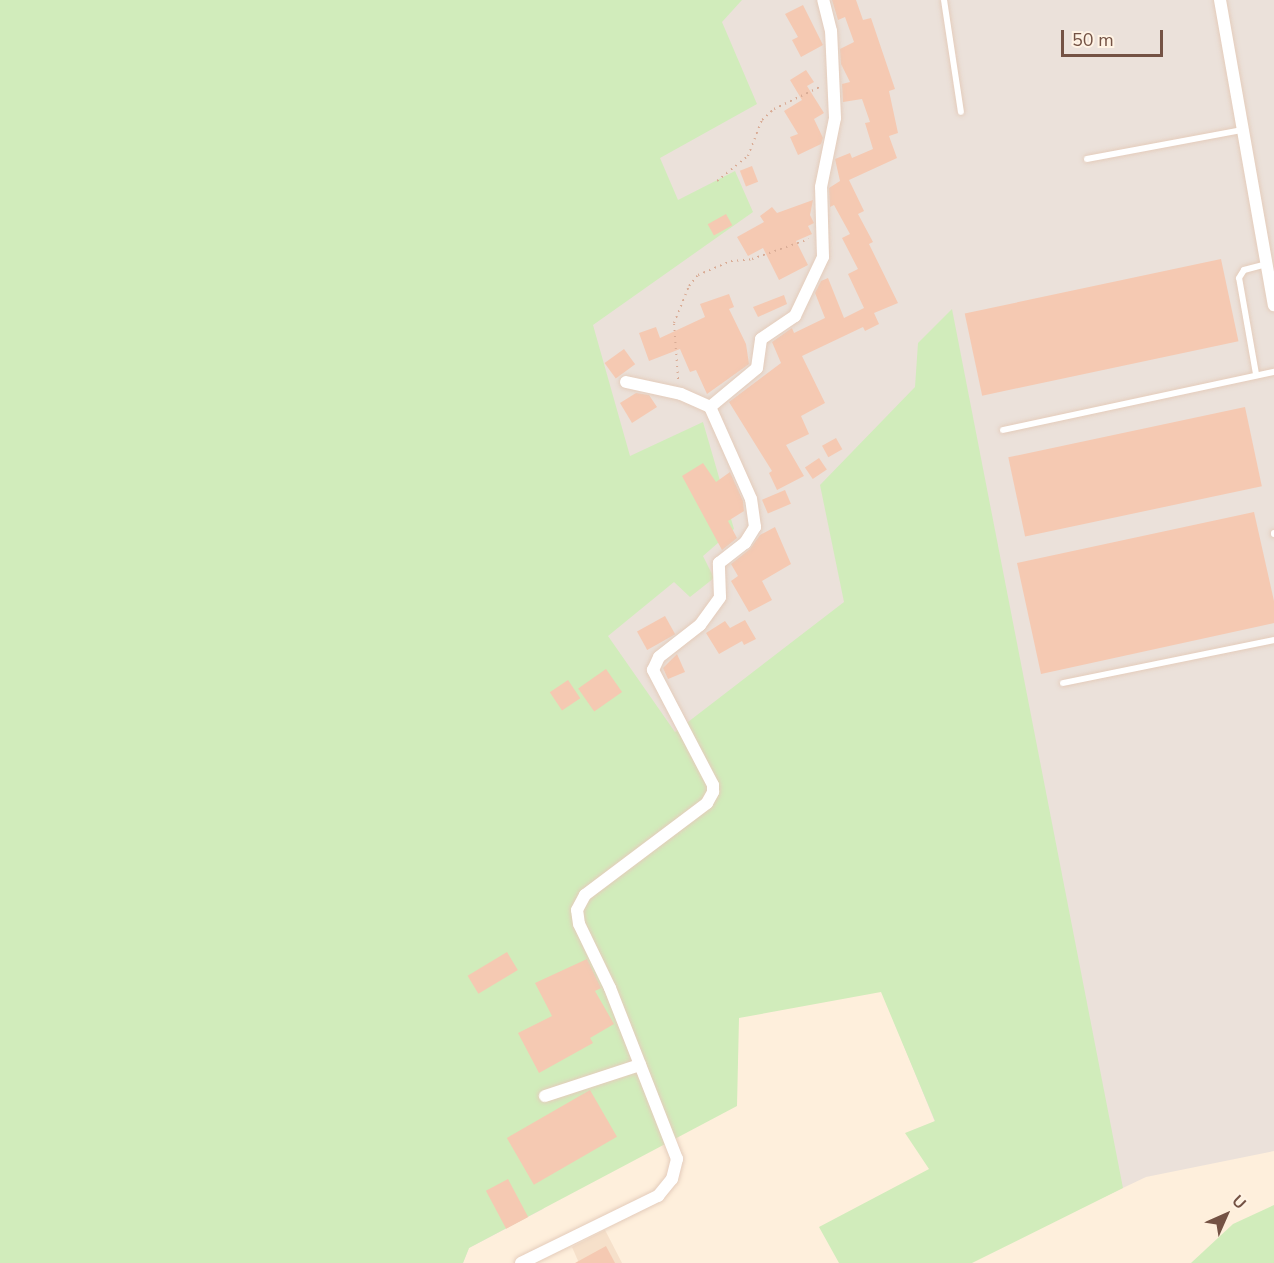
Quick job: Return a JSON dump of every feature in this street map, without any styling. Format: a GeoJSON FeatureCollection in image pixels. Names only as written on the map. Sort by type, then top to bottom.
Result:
{"type":"FeatureCollection","features":[{"type":"Feature","properties":{"kind":"street"},"geometry":{"type":"LineString","coordinates":[[710,407],[757,368],[761,339],[783,325],[801,306],[823,257],[821,187],[835,118],[831,31],[824,0]]}},
{"type":"Feature","properties":{"kind":"street"},"geometry":{"type":"LineString","coordinates":[[1220,0],[1274,305]]}},
{"type":"Feature","properties":{"kind":"street"},"geometry":{"type":"LineString","coordinates":[[521,1263],[658,1196],[672,1179],[677,1160],[610,988],[579,924],[577,910],[585,895],[707,803],[713,792],[713,785],[653,670],[659,657],[700,625],[720,597],[719,563],[745,543],[755,527],[751,499],[710,407],[681,394],[626,382]]}},
{"type":"Feature","properties":{"kind":"street"},"geometry":{"type":"LineString","coordinates":[[545,1096],[640,1065]]}},
{"type":"Feature","properties":{"kind":"lane"},"geometry":{"type":"LineString","coordinates":[[944,0],[961,112]]}},
{"type":"Feature","properties":{"kind":"lane"},"geometry":{"type":"LineString","coordinates":[[1087,159],[1243,129]]}},
{"type":"Feature","properties":{"kind":"lane"},"geometry":{"type":"LineString","coordinates":[[1256,374],[1239,278],[1244,270],[1267,264]]}},
{"type":"Feature","properties":{"kind":"lane"},"geometry":{"type":"LineString","coordinates":[[1003,430],[1256,374],[1274,372]]}},
{"type":"Feature","properties":{"kind":"lane"},"geometry":{"type":"LineString","coordinates":[[1063,683],[1274,639]]}},
{"type":"Feature","properties":{"kind":"path"},"geometry":{"type":"LineString","coordinates":[[717,181],[748,156],[762,120],[774,109],[834,81]]}},
{"type":"Feature","properties":{"kind":"path"},"geometry":{"type":"LineString","coordinates":[[681,394],[672,341],[674,323],[689,286],[698,275],[731,261],[752,259],[823,234]]}},
{"type":"Feature","properties":{"kind":"shaded area"},"geometry":{"type":"Polygon","coordinates":[[[0,0],[1274,0],[1274,1151],[1146,1177],[988,1252],[817,833],[543,1209],[469,1248],[463,1263],[0,1263],[0,0]]]}},
{"type":"Feature","properties":{"kind":"shaded area"},"geometry":{"type":"Polygon","coordinates":[[[605,1230],[622,1263],[579,1263],[572,1247],[605,1230]]]}},
{"type":"Feature","properties":{"kind":"green space"},"geometry":{"type":"Polygon","coordinates":[[[0,0],[742,0],[722,22],[757,104],[660,158],[678,200],[735,171],[753,212],[593,325],[630,456],[703,422],[734,529],[703,556],[714,578],[690,597],[674,582],[608,636],[675,732],[844,602],[820,485],[915,387],[918,343],[952,309],[1123,1188],[972,1263],[839,1263],[819,1227],[929,1169],[905,1133],[935,1121],[881,992],[739,1018],[737,1106],[469,1248],[463,1263],[0,1263],[0,0]]]}},
{"type":"Feature","properties":{"kind":"green space"},"geometry":{"type":"Polygon","coordinates":[[[1274,1205],[1274,1263],[1191,1263],[1233,1224],[1274,1205]]]}},
{"type":"Feature","properties":{"kind":"building"},"geometry":{"type":"Polygon","coordinates":[[[832,0],[856,0],[863,20],[871,18],[895,89],[889,91],[898,133],[889,136],[897,158],[849,180],[864,211],[858,214],[873,242],[869,244],[898,303],[874,313],[879,324],[865,331],[863,327],[802,356],[825,403],[801,416],[809,434],[786,445],[804,476],[777,490],[769,473],[772,471],[729,402],[781,363],[772,342],[792,328],[794,333],[825,318],[815,293],[821,281],[828,278],[844,318],[864,308],[848,274],[858,269],[842,238],[850,234],[834,205],[830,207],[829,188],[840,181],[835,159],[850,153],[852,158],[873,149],[865,123],[870,122],[862,99],[843,102],[842,84],[850,82],[841,64],[840,49],[854,42],[845,17],[838,20],[832,0]]]}},
{"type":"Feature","properties":{"kind":"building"},"geometry":{"type":"Polygon","coordinates":[[[803,5],[823,45],[801,57],[792,40],[798,37],[785,14],[803,5]]]}},
{"type":"Feature","properties":{"kind":"building"},"geometry":{"type":"Polygon","coordinates":[[[806,70],[814,82],[807,86],[824,113],[814,119],[823,138],[821,144],[798,155],[790,137],[798,134],[784,111],[802,100],[790,80],[806,70]]]}},
{"type":"Feature","properties":{"kind":"building"},"geometry":{"type":"Polygon","coordinates":[[[752,166],[758,182],[746,187],[740,171],[752,166]]]}},
{"type":"Feature","properties":{"kind":"building"},"geometry":{"type":"Polygon","coordinates":[[[813,200],[810,215],[814,223],[808,226],[812,234],[796,241],[808,265],[779,280],[763,248],[748,256],[737,237],[764,222],[760,216],[772,207],[777,213],[813,200]]]}},
{"type":"Feature","properties":{"kind":"building"},"geometry":{"type":"Polygon","coordinates":[[[726,214],[732,225],[714,236],[708,224],[726,214]]]}},
{"type":"Feature","properties":{"kind":"building"},"geometry":{"type":"Polygon","coordinates":[[[1221,259],[1238,341],[982,396],[965,313],[1221,259]]]}},
{"type":"Feature","properties":{"kind":"building"},"geometry":{"type":"Polygon","coordinates":[[[729,294],[734,307],[729,309],[746,344],[749,364],[707,394],[696,370],[690,372],[680,349],[649,361],[639,333],[656,327],[660,338],[705,317],[700,304],[729,294]]]}},
{"type":"Feature","properties":{"kind":"building"},"geometry":{"type":"Polygon","coordinates":[[[784,295],[787,304],[758,317],[753,307],[784,295]]]}},
{"type":"Feature","properties":{"kind":"building"},"geometry":{"type":"Polygon","coordinates":[[[624,349],[635,364],[616,378],[605,363],[624,349]]]}},
{"type":"Feature","properties":{"kind":"building"},"geometry":{"type":"Polygon","coordinates":[[[636,393],[649,395],[657,407],[632,423],[620,403],[636,393]]]}},
{"type":"Feature","properties":{"kind":"building"},"geometry":{"type":"Polygon","coordinates":[[[1245,407],[1262,486],[1025,537],[1008,457],[1245,407]]]}},
{"type":"Feature","properties":{"kind":"building"},"geometry":{"type":"Polygon","coordinates":[[[836,438],[842,449],[828,457],[822,446],[836,438]]]}},
{"type":"Feature","properties":{"kind":"building"},"geometry":{"type":"Polygon","coordinates":[[[819,458],[827,470],[813,479],[805,468],[819,458]]]}},
{"type":"Feature","properties":{"kind":"building"},"geometry":{"type":"Polygon","coordinates":[[[703,463],[716,482],[730,472],[743,501],[744,511],[728,521],[737,538],[722,550],[682,476],[703,463]]]}},
{"type":"Feature","properties":{"kind":"building"},"geometry":{"type":"Polygon","coordinates":[[[785,490],[791,504],[768,514],[762,500],[785,490]]]}},
{"type":"Feature","properties":{"kind":"building"},"geometry":{"type":"Polygon","coordinates":[[[1254,512],[1274,601],[1274,623],[1041,674],[1017,563],[1254,512]]]}},
{"type":"Feature","properties":{"kind":"building"},"geometry":{"type":"Polygon","coordinates":[[[775,527],[791,564],[762,581],[772,600],[749,612],[731,581],[738,576],[731,564],[750,549],[760,535],[775,527]]]}},
{"type":"Feature","properties":{"kind":"building"},"geometry":{"type":"Polygon","coordinates":[[[665,616],[675,634],[647,650],[637,632],[665,616]]]}},
{"type":"Feature","properties":{"kind":"building"},"geometry":{"type":"Polygon","coordinates":[[[745,620],[756,639],[744,645],[742,641],[719,654],[706,633],[725,621],[730,628],[745,620]]]}},
{"type":"Feature","properties":{"kind":"building"},"geometry":{"type":"Polygon","coordinates":[[[677,654],[685,672],[668,679],[663,668],[677,654]]]}},
{"type":"Feature","properties":{"kind":"building"},"geometry":{"type":"Polygon","coordinates":[[[606,669],[622,692],[594,711],[578,689],[606,669]]]}},
{"type":"Feature","properties":{"kind":"building"},"geometry":{"type":"Polygon","coordinates":[[[568,680],[580,698],[562,711],[550,692],[568,680]]]}},
{"type":"Feature","properties":{"kind":"building"},"geometry":{"type":"Polygon","coordinates":[[[507,952],[518,970],[478,994],[468,976],[507,952]]]}},
{"type":"Feature","properties":{"kind":"building"},"geometry":{"type":"Polygon","coordinates":[[[587,959],[601,988],[595,991],[614,1024],[590,1038],[593,1043],[539,1073],[518,1033],[552,1016],[535,983],[587,959]]]}},
{"type":"Feature","properties":{"kind":"building"},"geometry":{"type":"Polygon","coordinates":[[[590,1090],[617,1137],[534,1185],[507,1138],[590,1090]]]}},
{"type":"Feature","properties":{"kind":"building"},"geometry":{"type":"Polygon","coordinates":[[[508,1179],[528,1217],[506,1229],[486,1191],[508,1179]]]}},
{"type":"Feature","properties":{"kind":"building"},"geometry":{"type":"Polygon","coordinates":[[[606,1246],[615,1263],[575,1263],[606,1246]]]}}]}
